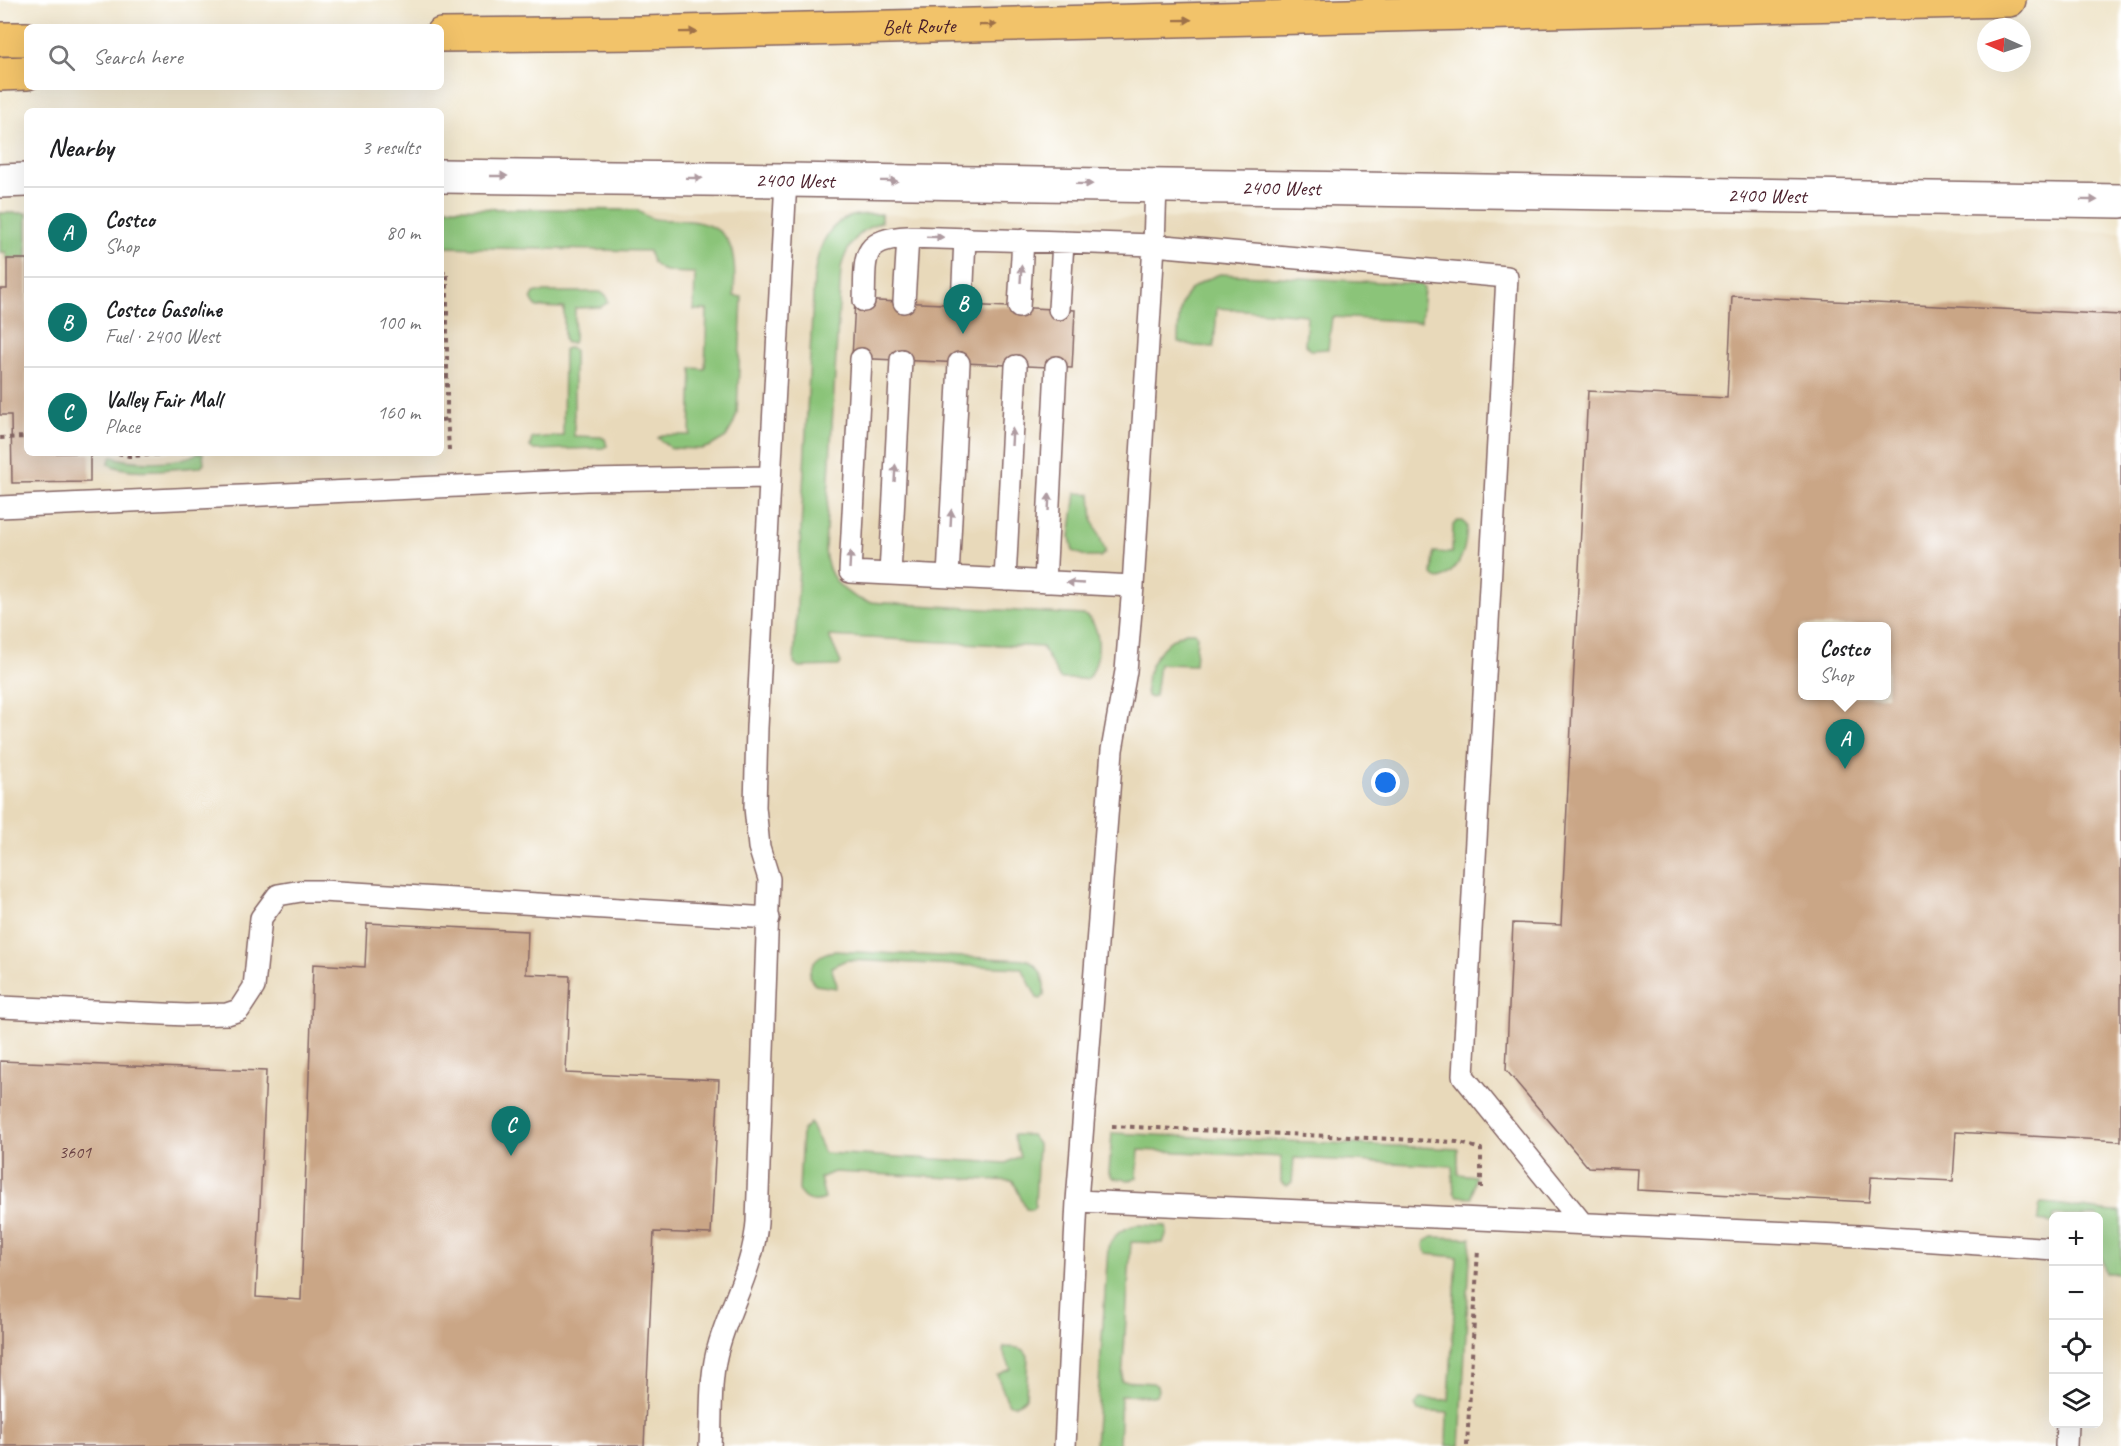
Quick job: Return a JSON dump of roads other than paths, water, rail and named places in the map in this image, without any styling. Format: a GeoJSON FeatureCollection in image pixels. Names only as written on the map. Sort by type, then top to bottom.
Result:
{"type":"FeatureCollection","features":[{"type":"Feature","properties":{"kind":"highway","name":"Belt Route"},"geometry":{"type":"LineString","coordinates":[[444,35],[640,33],[2009,0]]}},
{"type":"Feature","properties":{"kind":"highway"},"geometry":{"type":"LineString","coordinates":[[444,53],[640,33]]}},
{"type":"Feature","properties":{"kind":"highway"},"geometry":{"type":"LineString","coordinates":[[0,39],[24,39]]}},
{"type":"Feature","properties":{"kind":"highway"},"geometry":{"type":"LineString","coordinates":[[0,74],[24,74]]}},
{"type":"Feature","properties":{"kind":"street","name":"2400 West"},"geometry":{"type":"LineString","coordinates":[[444,176],[2121,201]]}},
{"type":"Feature","properties":{"kind":"street"},"geometry":{"type":"LineString","coordinates":[[0,181],[24,180]]}},
{"type":"Feature","properties":{"kind":"lane"},"geometry":{"type":"LineString","coordinates":[[710,1446],[714,1369],[719,1345],[755,1244],[769,918],[769,879],[759,848],[755,807],[757,718],[786,180]]}},
{"type":"Feature","properties":{"kind":"lane"},"geometry":{"type":"LineString","coordinates":[[1065,1446],[1077,1201],[1112,750],[1126,671],[1133,586],[1156,185]]}},
{"type":"Feature","properties":{"kind":"lane"},"geometry":{"type":"LineString","coordinates":[[864,301],[866,260],[870,249],[878,242],[889,238],[908,237],[1154,245],[1507,277],[1463,1076],[1581,1223]]}},
{"type":"Feature","properties":{"kind":"lane"},"geometry":{"type":"LineString","coordinates":[[904,302],[908,237]]}},
{"type":"Feature","properties":{"kind":"lane"},"geometry":{"type":"LineString","coordinates":[[962,305],[965,238]]}},
{"type":"Feature","properties":{"kind":"lane"},"geometry":{"type":"LineString","coordinates":[[1019,307],[1023,240]]}},
{"type":"Feature","properties":{"kind":"lane"},"geometry":{"type":"LineString","coordinates":[[1059,309],[1063,242]]}},
{"type":"Feature","properties":{"kind":"lane"},"geometry":{"type":"LineString","coordinates":[[861,359],[850,572],[1133,586]]}},
{"type":"Feature","properties":{"kind":"lane"},"geometry":{"type":"LineString","coordinates":[[890,574],[901,360]]}},
{"type":"Feature","properties":{"kind":"lane"},"geometry":{"type":"LineString","coordinates":[[948,577],[959,363]]}},
{"type":"Feature","properties":{"kind":"lane"},"geometry":{"type":"LineString","coordinates":[[1005,580],[1016,366]]}},
{"type":"Feature","properties":{"kind":"lane"},"geometry":{"type":"LineString","coordinates":[[1045,582],[1056,367]]}},
{"type":"Feature","properties":{"kind":"lane"},"geometry":{"type":"LineString","coordinates":[[0,507],[576,481],[770,477]]}},
{"type":"Feature","properties":{"kind":"lane"},"geometry":{"type":"LineString","coordinates":[[0,1007],[187,1015],[227,1014],[239,1010],[254,987],[261,918],[278,895],[301,891],[769,918]]}},
{"type":"Feature","properties":{"kind":"lane"},"geometry":{"type":"LineString","coordinates":[[1077,1201],[1860,1236],[2049,1249]]}},
{"type":"Feature","properties":{"kind":"lane"},"geometry":{"type":"LineString","coordinates":[[2066,1446],[2067,1428]]}},
{"type":"Feature","properties":{"kind":"place","name":"Costco Gasoline"},"geometry":{"type":"Point","coordinates":[963,334]}},
{"type":"Feature","properties":{"kind":"place","name":"Costco"},"geometry":{"type":"Point","coordinates":[1845,769]}},
{"type":"Feature","properties":{"kind":"place","name":"Valley Fair Mall"},"geometry":{"type":"Point","coordinates":[511,1156]}}]}
